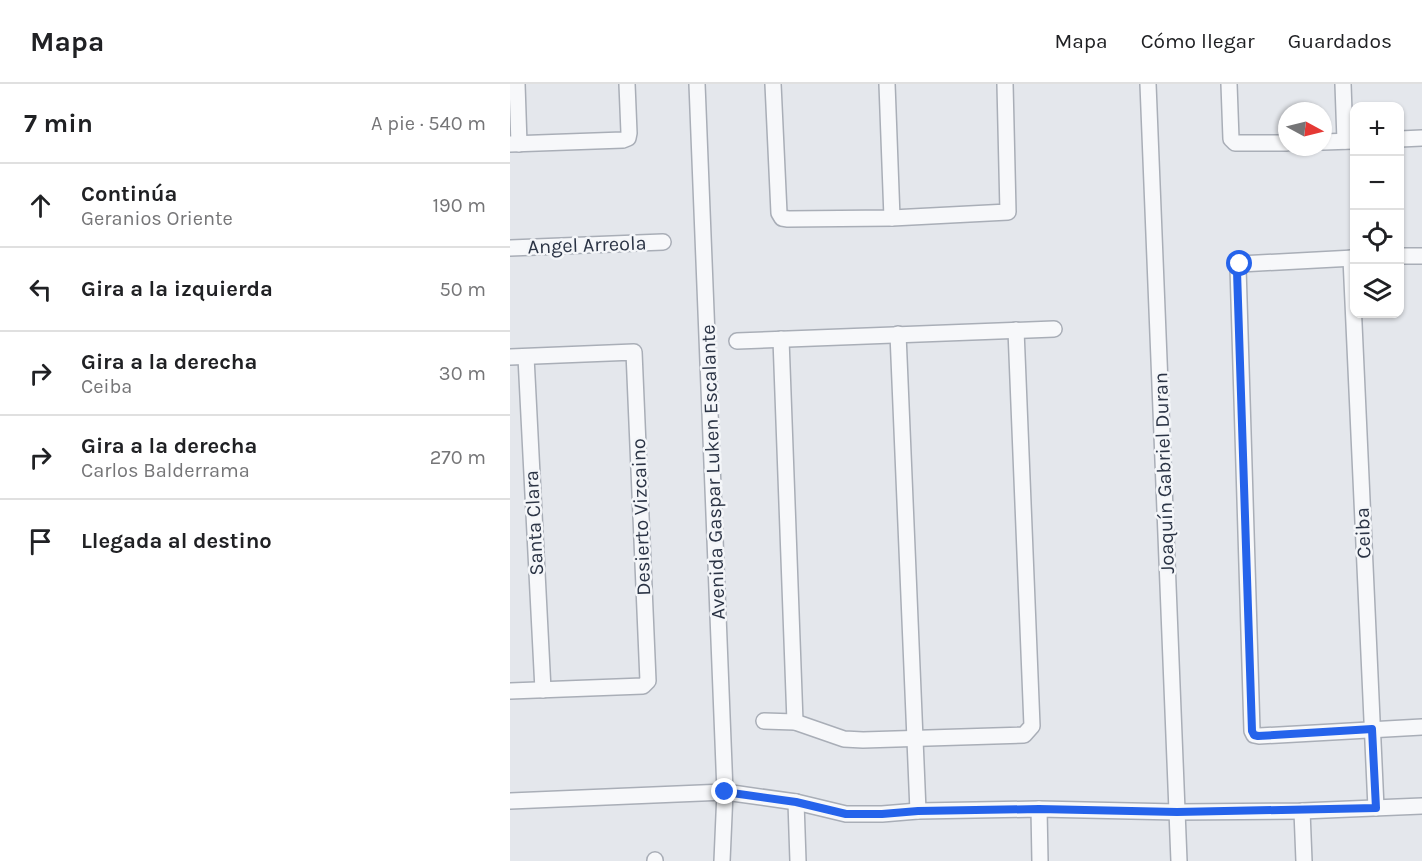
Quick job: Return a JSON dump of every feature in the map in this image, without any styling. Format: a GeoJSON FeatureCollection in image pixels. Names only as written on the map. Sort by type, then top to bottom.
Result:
{"type":"FeatureCollection","features":[{"type":"Feature","properties":{"kind":"street"},"geometry":{"type":"LineString","coordinates":[[517,84],[514,144],[628,138],[627,84]]}},
{"type":"Feature","properties":{"kind":"street","name":"Avenida Gaspar Luken Escalante"},"geometry":{"type":"LineString","coordinates":[[697,84],[725,792],[722,861]]}},
{"type":"Feature","properties":{"kind":"street"},"geometry":{"type":"LineString","coordinates":[[773,84],[779,213],[782,218],[892,218],[1008,212],[1005,84]]}},
{"type":"Feature","properties":{"kind":"street"},"geometry":{"type":"LineString","coordinates":[[887,84],[892,218]]}},
{"type":"Feature","properties":{"kind":"street","name":"Joaquín Gabriel Duran"},"geometry":{"type":"LineString","coordinates":[[1148,84],[1179,861]]}},
{"type":"Feature","properties":{"kind":"street"},"geometry":{"type":"LineString","coordinates":[[1229,84],[1231,139],[1240,144],[1278,143]]}},
{"type":"Feature","properties":{"kind":"street"},"geometry":{"type":"LineString","coordinates":[[1332,142],[1350,141],[1343,84]]}},
{"type":"Feature","properties":{"kind":"street"},"geometry":{"type":"LineString","coordinates":[[1404,139],[1422,138]]}},
{"type":"Feature","properties":{"kind":"street","name":"Angel Arreola"},"geometry":{"type":"LineString","coordinates":[[510,248],[663,242]]}},
{"type":"Feature","properties":{"kind":"street"},"geometry":{"type":"LineString","coordinates":[[1404,256],[1422,256]]}},
{"type":"Feature","properties":{"kind":"street"},"geometry":{"type":"LineString","coordinates":[[1350,258],[1240,264],[1237,271],[1252,731],[1258,736],[1422,727]]}},
{"type":"Feature","properties":{"kind":"street","name":"Ceiba"},"geometry":{"type":"LineString","coordinates":[[1353,264],[1376,808]]}},
{"type":"Feature","properties":{"kind":"street"},"geometry":{"type":"LineString","coordinates":[[737,341],[1054,329]]}},
{"type":"Feature","properties":{"kind":"street"},"geometry":{"type":"LineString","coordinates":[[764,721],[795,722],[844,739],[1024,735],[1032,726],[1016,330]]}},
{"type":"Feature","properties":{"kind":"street"},"geometry":{"type":"LineString","coordinates":[[898,334],[918,811]]}},
{"type":"Feature","properties":{"kind":"street"},"geometry":{"type":"LineString","coordinates":[[781,339],[795,722]]}},
{"type":"Feature","properties":{"kind":"street","name":"Desierto Vizcaino"},"geometry":{"type":"LineString","coordinates":[[526,357],[631,351],[634,354],[648,681],[643,686],[543,690]]}},
{"type":"Feature","properties":{"kind":"street"},"geometry":{"type":"LineString","coordinates":[[510,357],[526,357]]}},
{"type":"Feature","properties":{"kind":"street","name":"Santa Clara"},"geometry":{"type":"LineString","coordinates":[[526,357],[543,690]]}},
{"type":"Feature","properties":{"kind":"street"},"geometry":{"type":"LineString","coordinates":[[510,691],[543,690]]}},
{"type":"Feature","properties":{"kind":"street"},"geometry":{"type":"LineString","coordinates":[[510,801],[725,792],[796,802],[846,814],[1039,809],[1177,812],[1302,811],[1422,806]]}},
{"type":"Feature","properties":{"kind":"street"},"geometry":{"type":"LineString","coordinates":[[796,802],[798,861]]}},
{"type":"Feature","properties":{"kind":"street"},"geometry":{"type":"LineString","coordinates":[[1039,809],[1040,861]]}},
{"type":"Feature","properties":{"kind":"street"},"geometry":{"type":"LineString","coordinates":[[1302,811],[1304,861]]}},
{"type":"Feature","properties":{"kind":"route"},"geometry":{"type":"LineString","coordinates":[[725,792],[796,802],[846,814],[1039,809],[1177,812],[1376,808],[1372,729],[1258,736],[1252,731],[1237,271],[1240,264]]}}]}
